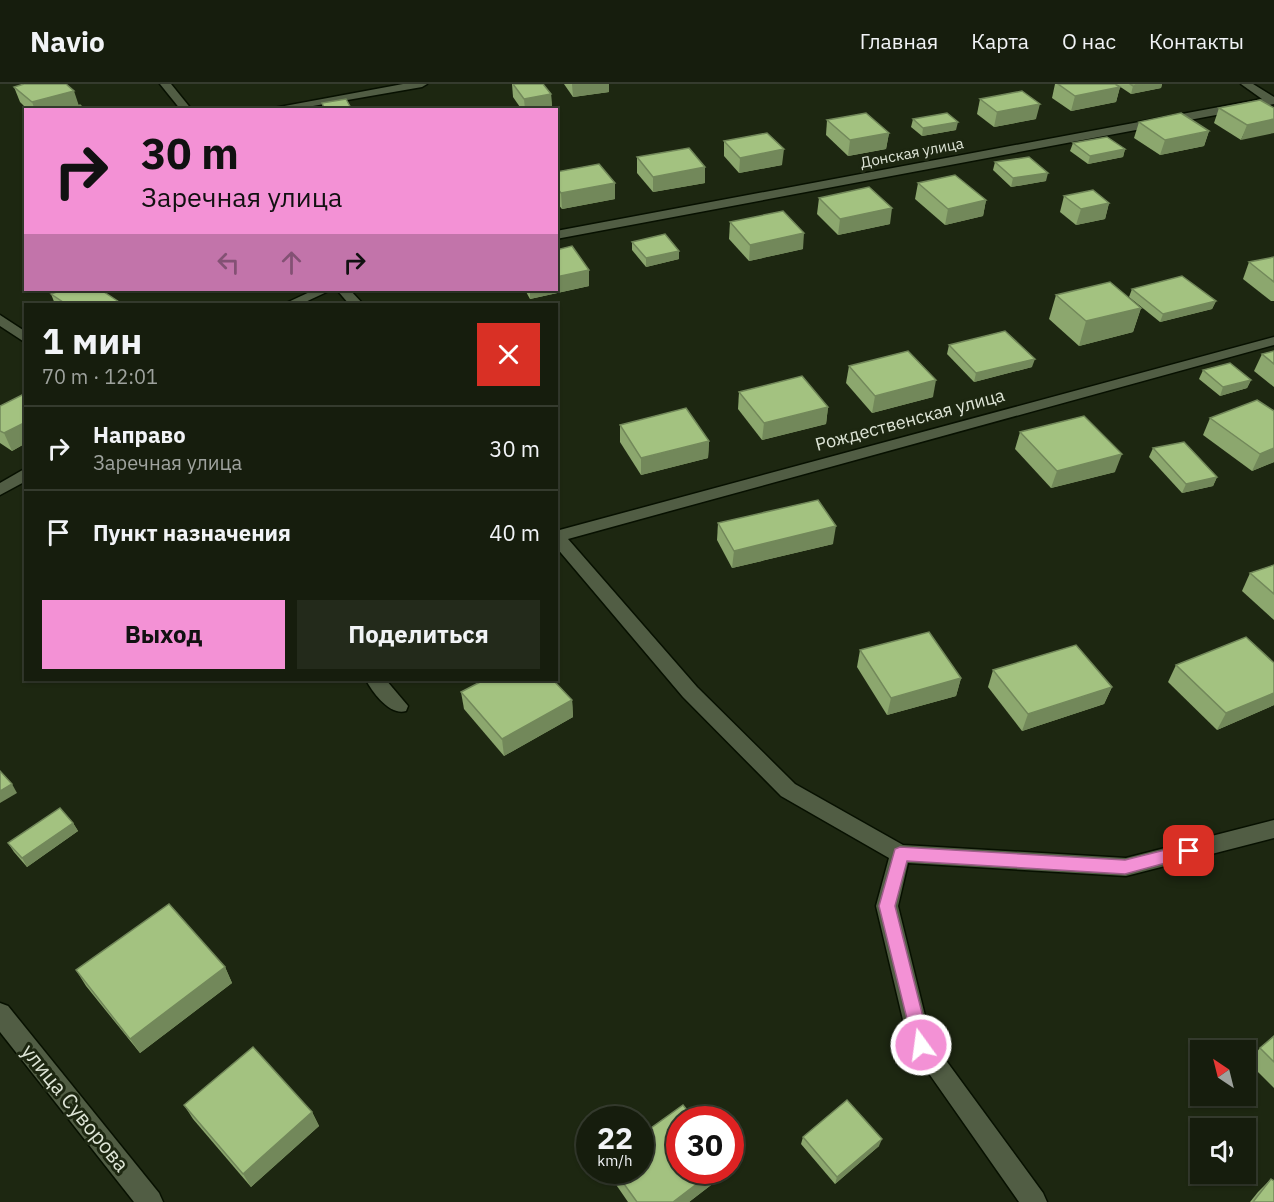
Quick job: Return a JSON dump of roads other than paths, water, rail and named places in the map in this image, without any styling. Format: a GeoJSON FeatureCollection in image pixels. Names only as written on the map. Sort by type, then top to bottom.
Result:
{"type":"FeatureCollection","features":[{"type":"Feature","properties":{"kind":"street"},"geometry":{"type":"LineString","coordinates":[[165,84],[185,108]]}},
{"type":"Feature","properties":{"kind":"street"},"geometry":{"type":"LineString","coordinates":[[279,108],[422,84]]}},
{"type":"Feature","properties":{"kind":"street"},"geometry":{"type":"LineString","coordinates":[[1246,84],[1273,100]]}},
{"type":"Feature","properties":{"kind":"street","name":"Донская улица"},"geometry":{"type":"LineString","coordinates":[[558,235],[1273,100]]}},
{"type":"Feature","properties":{"kind":"street"},"geometry":{"type":"LineString","coordinates":[[293,303],[322,291]]}},
{"type":"Feature","properties":{"kind":"street"},"geometry":{"type":"LineString","coordinates":[[344,291],[355,303]]}},
{"type":"Feature","properties":{"kind":"street"},"geometry":{"type":"LineString","coordinates":[[0,320],[24,338]]}},
{"type":"Feature","properties":{"kind":"street","name":"Рождественская улица"},"geometry":{"type":"LineString","coordinates":[[558,536],[1274,341]]}},
{"type":"Feature","properties":{"kind":"street"},"geometry":{"type":"LineString","coordinates":[[0,490],[24,474]]}},
{"type":"Feature","properties":{"kind":"street"},"geometry":{"type":"LineString","coordinates":[[558,537],[690,692],[788,790],[900,854],[1125,867],[1274,829]]}},
{"type":"Feature","properties":{"kind":"street"},"geometry":{"type":"LineString","coordinates":[[376,681],[399,706]]}},
{"type":"Feature","properties":{"kind":"street"},"geometry":{"type":"LineString","coordinates":[[900,854],[887,906],[921,1045],[1034,1202]]}},
{"type":"Feature","properties":{"kind":"street","name":"улица Суворова"},"geometry":{"type":"LineString","coordinates":[[0,1014],[150,1202]]}}]}
